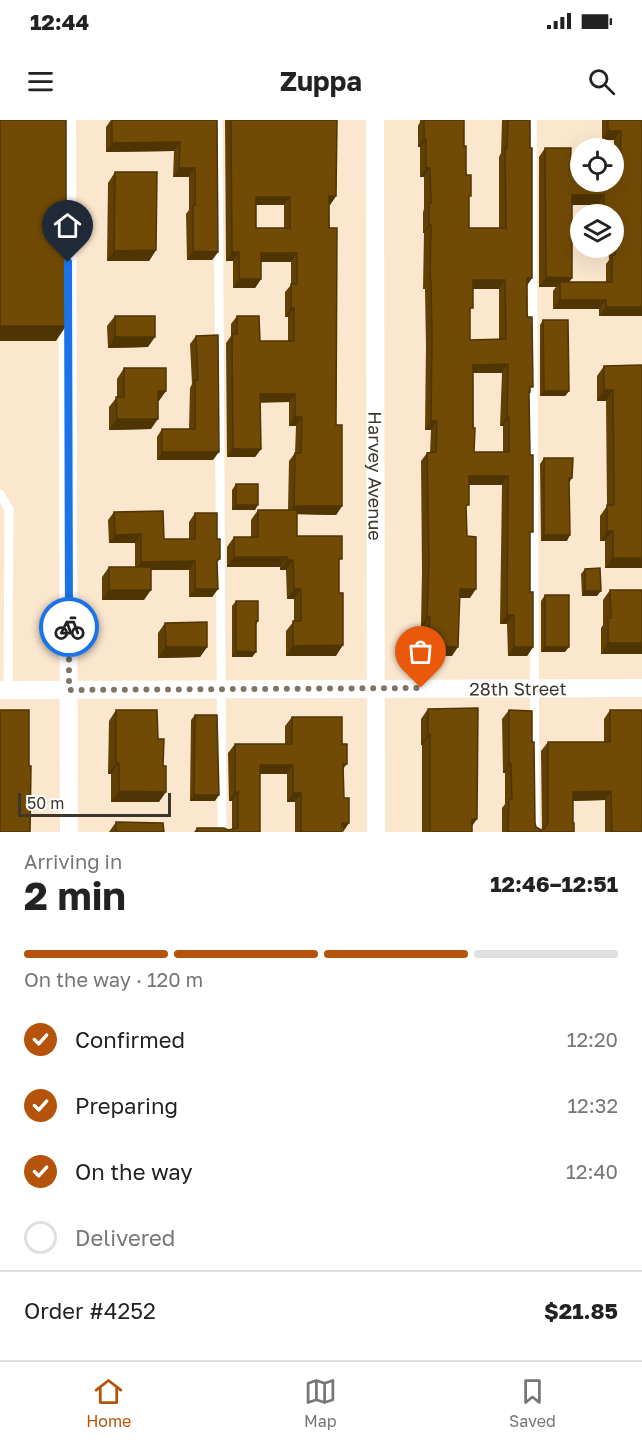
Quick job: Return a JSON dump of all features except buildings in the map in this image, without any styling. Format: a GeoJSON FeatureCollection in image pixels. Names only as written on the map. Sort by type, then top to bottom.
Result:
{"type":"FeatureCollection","features":[{"type":"Feature","properties":{"kind":"street"},"geometry":{"type":"LineString","coordinates":[[67,120],[69,832]]}},
{"type":"Feature","properties":{"kind":"street","name":"Harvey Avenue"},"geometry":{"type":"LineString","coordinates":[[375,120],[376,832]]}},
{"type":"Feature","properties":{"kind":"street","name":"28th Street"},"geometry":{"type":"LineString","coordinates":[[4,690],[642,688]]}},
{"type":"Feature","properties":{"kind":"lane"},"geometry":{"type":"LineString","coordinates":[[218,120],[222,832]]}},
{"type":"Feature","properties":{"kind":"lane"},"geometry":{"type":"LineString","coordinates":[[532,120],[535,832]]}},
{"type":"Feature","properties":{"kind":"lane"},"geometry":{"type":"LineString","coordinates":[[0,494],[9,509],[4,690]]}},
{"type":"Feature","properties":{"kind":"way so far"},"geometry":{"type":"LineString","coordinates":[[69,627],[69,690],[421,688]]}},
{"type":"Feature","properties":{"kind":"route"},"geometry":{"type":"LineString","coordinates":[[68,262],[69,627]]}}]}
